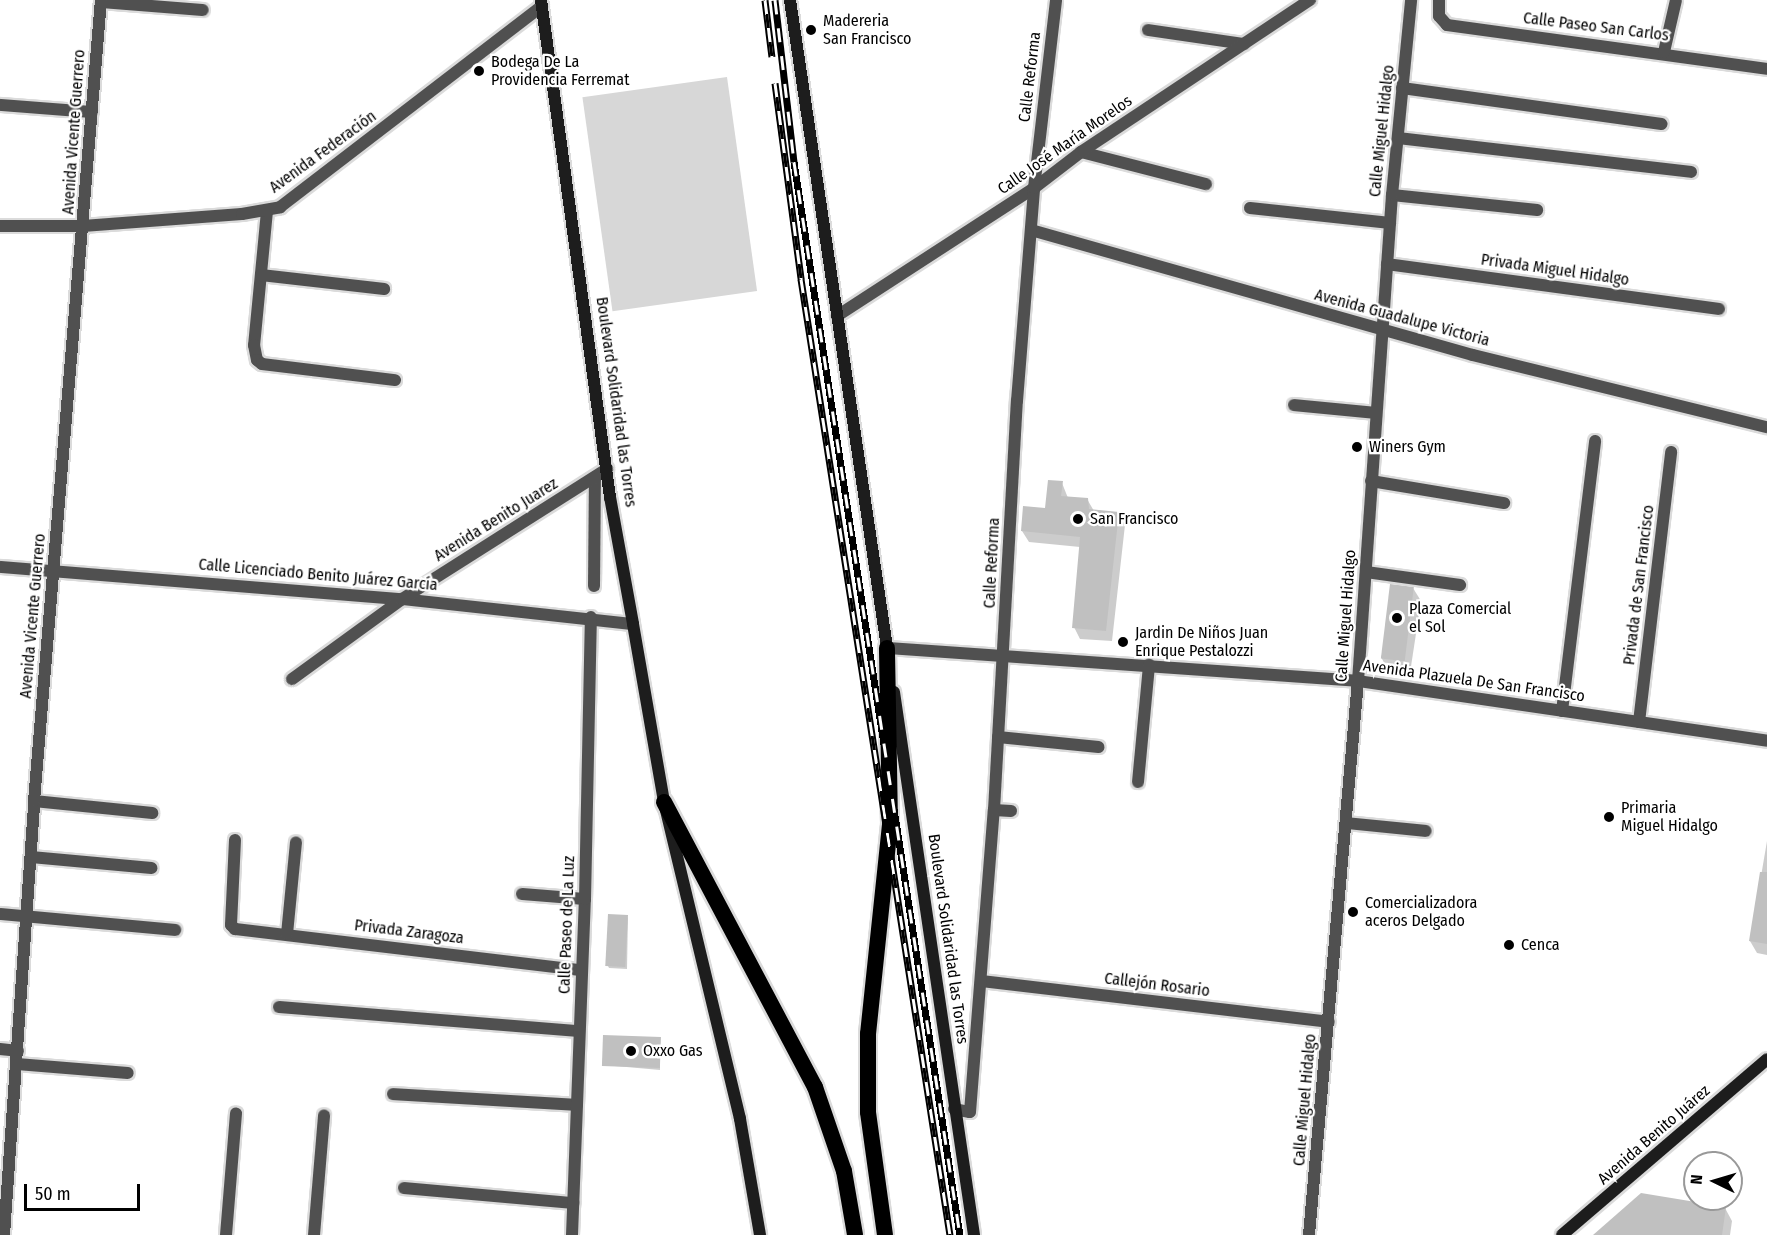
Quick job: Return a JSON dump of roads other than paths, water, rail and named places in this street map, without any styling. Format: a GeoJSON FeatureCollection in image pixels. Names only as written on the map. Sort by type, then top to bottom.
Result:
{"type":"FeatureCollection","features":[{"type":"Feature","properties":{"kind":"highway","name":"Boulevard Solidaridad las Torres"},"geometry":{"type":"LineString","coordinates":[[885,1235],[868,1112],[868,1056],[890,823],[887,648]]}},
{"type":"Feature","properties":{"kind":"highway","name":"Boulevard Solidaridad las Torres"},"geometry":{"type":"LineString","coordinates":[[664,802],[815,1087],[844,1171],[855,1235]]}},
{"type":"Feature","properties":{"kind":"main road","name":"Avenida Federación"},"geometry":{"type":"LineString","coordinates":[[542,3],[554,0]]}},
{"type":"Feature","properties":{"kind":"main road","name":"Boulevard Solidaridad las Torres"},"geometry":{"type":"LineString","coordinates":[[790,0],[974,1235]]}},
{"type":"Feature","properties":{"kind":"main road","name":"Boulevard Solidaridad las Torres"},"geometry":{"type":"LineString","coordinates":[[542,3],[607,469],[664,802],[740,1119],[760,1235]]}},
{"type":"Feature","properties":{"kind":"main road","name":"Avenida Benito Juárez"},"geometry":{"type":"LineString","coordinates":[[1562,1235],[1767,1059]]}},
{"type":"Feature","properties":{"kind":"street","name":"Calle Reforma"},"geometry":{"type":"LineString","coordinates":[[954,1109],[970,1112],[994,810],[1017,401],[1034,188],[1056,0]]}},
{"type":"Feature","properties":{"kind":"street","name":"Calle José María Morelos"},"geometry":{"type":"LineString","coordinates":[[837,316],[1034,188],[1081,152],[1310,0]]}},
{"type":"Feature","properties":{"kind":"street","name":"Calle Miguel Hidalgo"},"geometry":{"type":"LineString","coordinates":[[1309,1235],[1358,681],[1381,330],[1411,0]]}},
{"type":"Feature","properties":{"kind":"street","name":"Calle Paseo San Carlos"},"geometry":{"type":"LineString","coordinates":[[1439,0],[1439,15],[1447,24],[1664,52],[1767,69]]}},
{"type":"Feature","properties":{"kind":"street"},"geometry":{"type":"LineString","coordinates":[[1664,52],[1676,0]]}},
{"type":"Feature","properties":{"kind":"street"},"geometry":{"type":"LineString","coordinates":[[101,1],[203,10]]}},
{"type":"Feature","properties":{"kind":"street","name":"Avenida Vicente Guerrero"},"geometry":{"type":"LineString","coordinates":[[4,1235],[34,801],[101,1]]}},
{"type":"Feature","properties":{"kind":"street","name":"Avenida Federación"},"geometry":{"type":"LineString","coordinates":[[0,226],[83,226],[267,211],[291,201],[542,3]]}},
{"type":"Feature","properties":{"kind":"street"},"geometry":{"type":"LineString","coordinates":[[1148,30],[1244,44]]}},
{"type":"Feature","properties":{"kind":"street"},"geometry":{"type":"LineString","coordinates":[[1402,88],[1662,124]]}},
{"type":"Feature","properties":{"kind":"street"},"geometry":{"type":"LineString","coordinates":[[0,105],[92,112]]}},
{"type":"Feature","properties":{"kind":"street"},"geometry":{"type":"LineString","coordinates":[[1398,138],[1691,172]]}},
{"type":"Feature","properties":{"kind":"street"},"geometry":{"type":"LineString","coordinates":[[1081,152],[1206,184]]}},
{"type":"Feature","properties":{"kind":"street"},"geometry":{"type":"LineString","coordinates":[[1392,195],[1537,210]]}},
{"type":"Feature","properties":{"kind":"street"},"geometry":{"type":"LineString","coordinates":[[1250,208],[1390,223]]}},
{"type":"Feature","properties":{"kind":"street"},"geometry":{"type":"LineString","coordinates":[[267,211],[254,354],[262,364],[395,380]]}},
{"type":"Feature","properties":{"kind":"street","name":"Avenida Guadalupe Victoria"},"geometry":{"type":"LineString","coordinates":[[1031,230],[1381,330],[1767,428]]}},
{"type":"Feature","properties":{"kind":"street","name":"Privada Miguel Hidalgo"},"geometry":{"type":"LineString","coordinates":[[1387,264],[1719,309]]}},
{"type":"Feature","properties":{"kind":"street"},"geometry":{"type":"LineString","coordinates":[[261,275],[384,289]]}},
{"type":"Feature","properties":{"kind":"street"},"geometry":{"type":"LineString","coordinates":[[1294,405],[1376,413]]}},
{"type":"Feature","properties":{"kind":"street"},"geometry":{"type":"LineString","coordinates":[[1562,711],[1595,441]]}},
{"type":"Feature","properties":{"kind":"street","name":"Privada de San Francisco"},"geometry":{"type":"LineString","coordinates":[[1639,722],[1671,452]]}},
{"type":"Feature","properties":{"kind":"street","name":"Avenida Benito Juarez"},"geometry":{"type":"LineString","coordinates":[[402,599],[607,469]]}},
{"type":"Feature","properties":{"kind":"street"},"geometry":{"type":"LineString","coordinates":[[594,585],[595,477]]}},
{"type":"Feature","properties":{"kind":"street"},"geometry":{"type":"LineString","coordinates":[[1371,481],[1504,503]]}},
{"type":"Feature","properties":{"kind":"street","name":"Calle Licenciado Benito Juárez García"},"geometry":{"type":"LineString","coordinates":[[0,567],[53,569],[402,599],[591,617],[633,624]]}},
{"type":"Feature","properties":{"kind":"street"},"geometry":{"type":"LineString","coordinates":[[1366,572],[1460,585]]}},
{"type":"Feature","properties":{"kind":"street"},"geometry":{"type":"LineString","coordinates":[[292,679],[402,599]]}},
{"type":"Feature","properties":{"kind":"street","name":"Calle Paseo de La Luz"},"geometry":{"type":"LineString","coordinates":[[572,1235],[585,899],[591,617]]}},
{"type":"Feature","properties":{"kind":"street","name":"Avenida Plazuela De San Francisco"},"geometry":{"type":"LineString","coordinates":[[887,648],[1004,654],[1358,681],[1767,741]]}},
{"type":"Feature","properties":{"kind":"street"},"geometry":{"type":"LineString","coordinates":[[1138,782],[1149,665]]}},
{"type":"Feature","properties":{"kind":"street"},"geometry":{"type":"LineString","coordinates":[[998,737],[1099,747]]}},
{"type":"Feature","properties":{"kind":"street"},"geometry":{"type":"LineString","coordinates":[[34,801],[152,813]]}},
{"type":"Feature","properties":{"kind":"street"},"geometry":{"type":"LineString","coordinates":[[994,810],[1011,811]]}},
{"type":"Feature","properties":{"kind":"street"},"geometry":{"type":"LineString","coordinates":[[1346,823],[1426,831]]}},
{"type":"Feature","properties":{"kind":"street","name":"Privada Zaragoza"},"geometry":{"type":"LineString","coordinates":[[235,840],[232,927],[582,970]]}},
{"type":"Feature","properties":{"kind":"street"},"geometry":{"type":"LineString","coordinates":[[287,934],[296,842]]}},
{"type":"Feature","properties":{"kind":"street"},"geometry":{"type":"LineString","coordinates":[[31,857],[151,868]]}},
{"type":"Feature","properties":{"kind":"street"},"geometry":{"type":"LineString","coordinates":[[522,894],[585,899]]}},
{"type":"Feature","properties":{"kind":"street"},"geometry":{"type":"LineString","coordinates":[[0,914],[175,930]]}},
{"type":"Feature","properties":{"kind":"street","name":"Callejón Rosario"},"geometry":{"type":"LineString","coordinates":[[981,981],[1329,1022]]}},
{"type":"Feature","properties":{"kind":"street"},"geometry":{"type":"LineString","coordinates":[[279,1008],[579,1031]]}},
{"type":"Feature","properties":{"kind":"street"},"geometry":{"type":"LineString","coordinates":[[0,1049],[18,1051]]}},
{"type":"Feature","properties":{"kind":"street"},"geometry":{"type":"LineString","coordinates":[[17,1064],[128,1073]]}},
{"type":"Feature","properties":{"kind":"street"},"geometry":{"type":"LineString","coordinates":[[393,1094],[577,1105]]}},
{"type":"Feature","properties":{"kind":"street"},"geometry":{"type":"LineString","coordinates":[[226,1235],[236,1113]]}},
{"type":"Feature","properties":{"kind":"street"},"geometry":{"type":"LineString","coordinates":[[314,1235],[324,1115]]}},
{"type":"Feature","properties":{"kind":"street"},"geometry":{"type":"LineString","coordinates":[[404,1188],[573,1203]]}},
{"type":"Feature","properties":{"kind":"railway"},"geometry":{"type":"LineString","coordinates":[[765,0],[772,57]]}},
{"type":"Feature","properties":{"kind":"railway"},"geometry":{"type":"LineString","coordinates":[[775,0],[794,162],[960,1235]]}},
{"type":"Feature","properties":{"kind":"railway"},"geometry":{"type":"LineString","coordinates":[[775,83],[801,279],[950,1235]]}},
{"type":"Feature","properties":{"kind":"place","name":"Madereria San Francisco"},"geometry":{"type":"Point","coordinates":[811,30]}},
{"type":"Feature","properties":{"kind":"place","name":"Bodega De La Providencia Ferremat"},"geometry":{"type":"Point","coordinates":[479,71]}},
{"type":"Feature","properties":{"kind":"place","name":"Winers Gym"},"geometry":{"type":"Point","coordinates":[1357,447]}},
{"type":"Feature","properties":{"kind":"place","name":"San Francisco"},"geometry":{"type":"Point","coordinates":[1078,519]}},
{"type":"Feature","properties":{"kind":"place","name":"Plaza Comercial el Sol"},"geometry":{"type":"Point","coordinates":[1397,618]}},
{"type":"Feature","properties":{"kind":"place","name":"Jardin De Niños Juan Enrique Pestalozzi"},"geometry":{"type":"Point","coordinates":[1123,642]}},
{"type":"Feature","properties":{"kind":"place","name":"Primaria Miguel Hidalgo"},"geometry":{"type":"Point","coordinates":[1609,817]}},
{"type":"Feature","properties":{"kind":"place","name":"Comercializadora aceros Delgado"},"geometry":{"type":"Point","coordinates":[1353,912]}},
{"type":"Feature","properties":{"kind":"place","name":"Cenca"},"geometry":{"type":"Point","coordinates":[1509,945]}},
{"type":"Feature","properties":{"kind":"place","name":"Oxxo Gas"},"geometry":{"type":"Point","coordinates":[631,1051]}}]}
